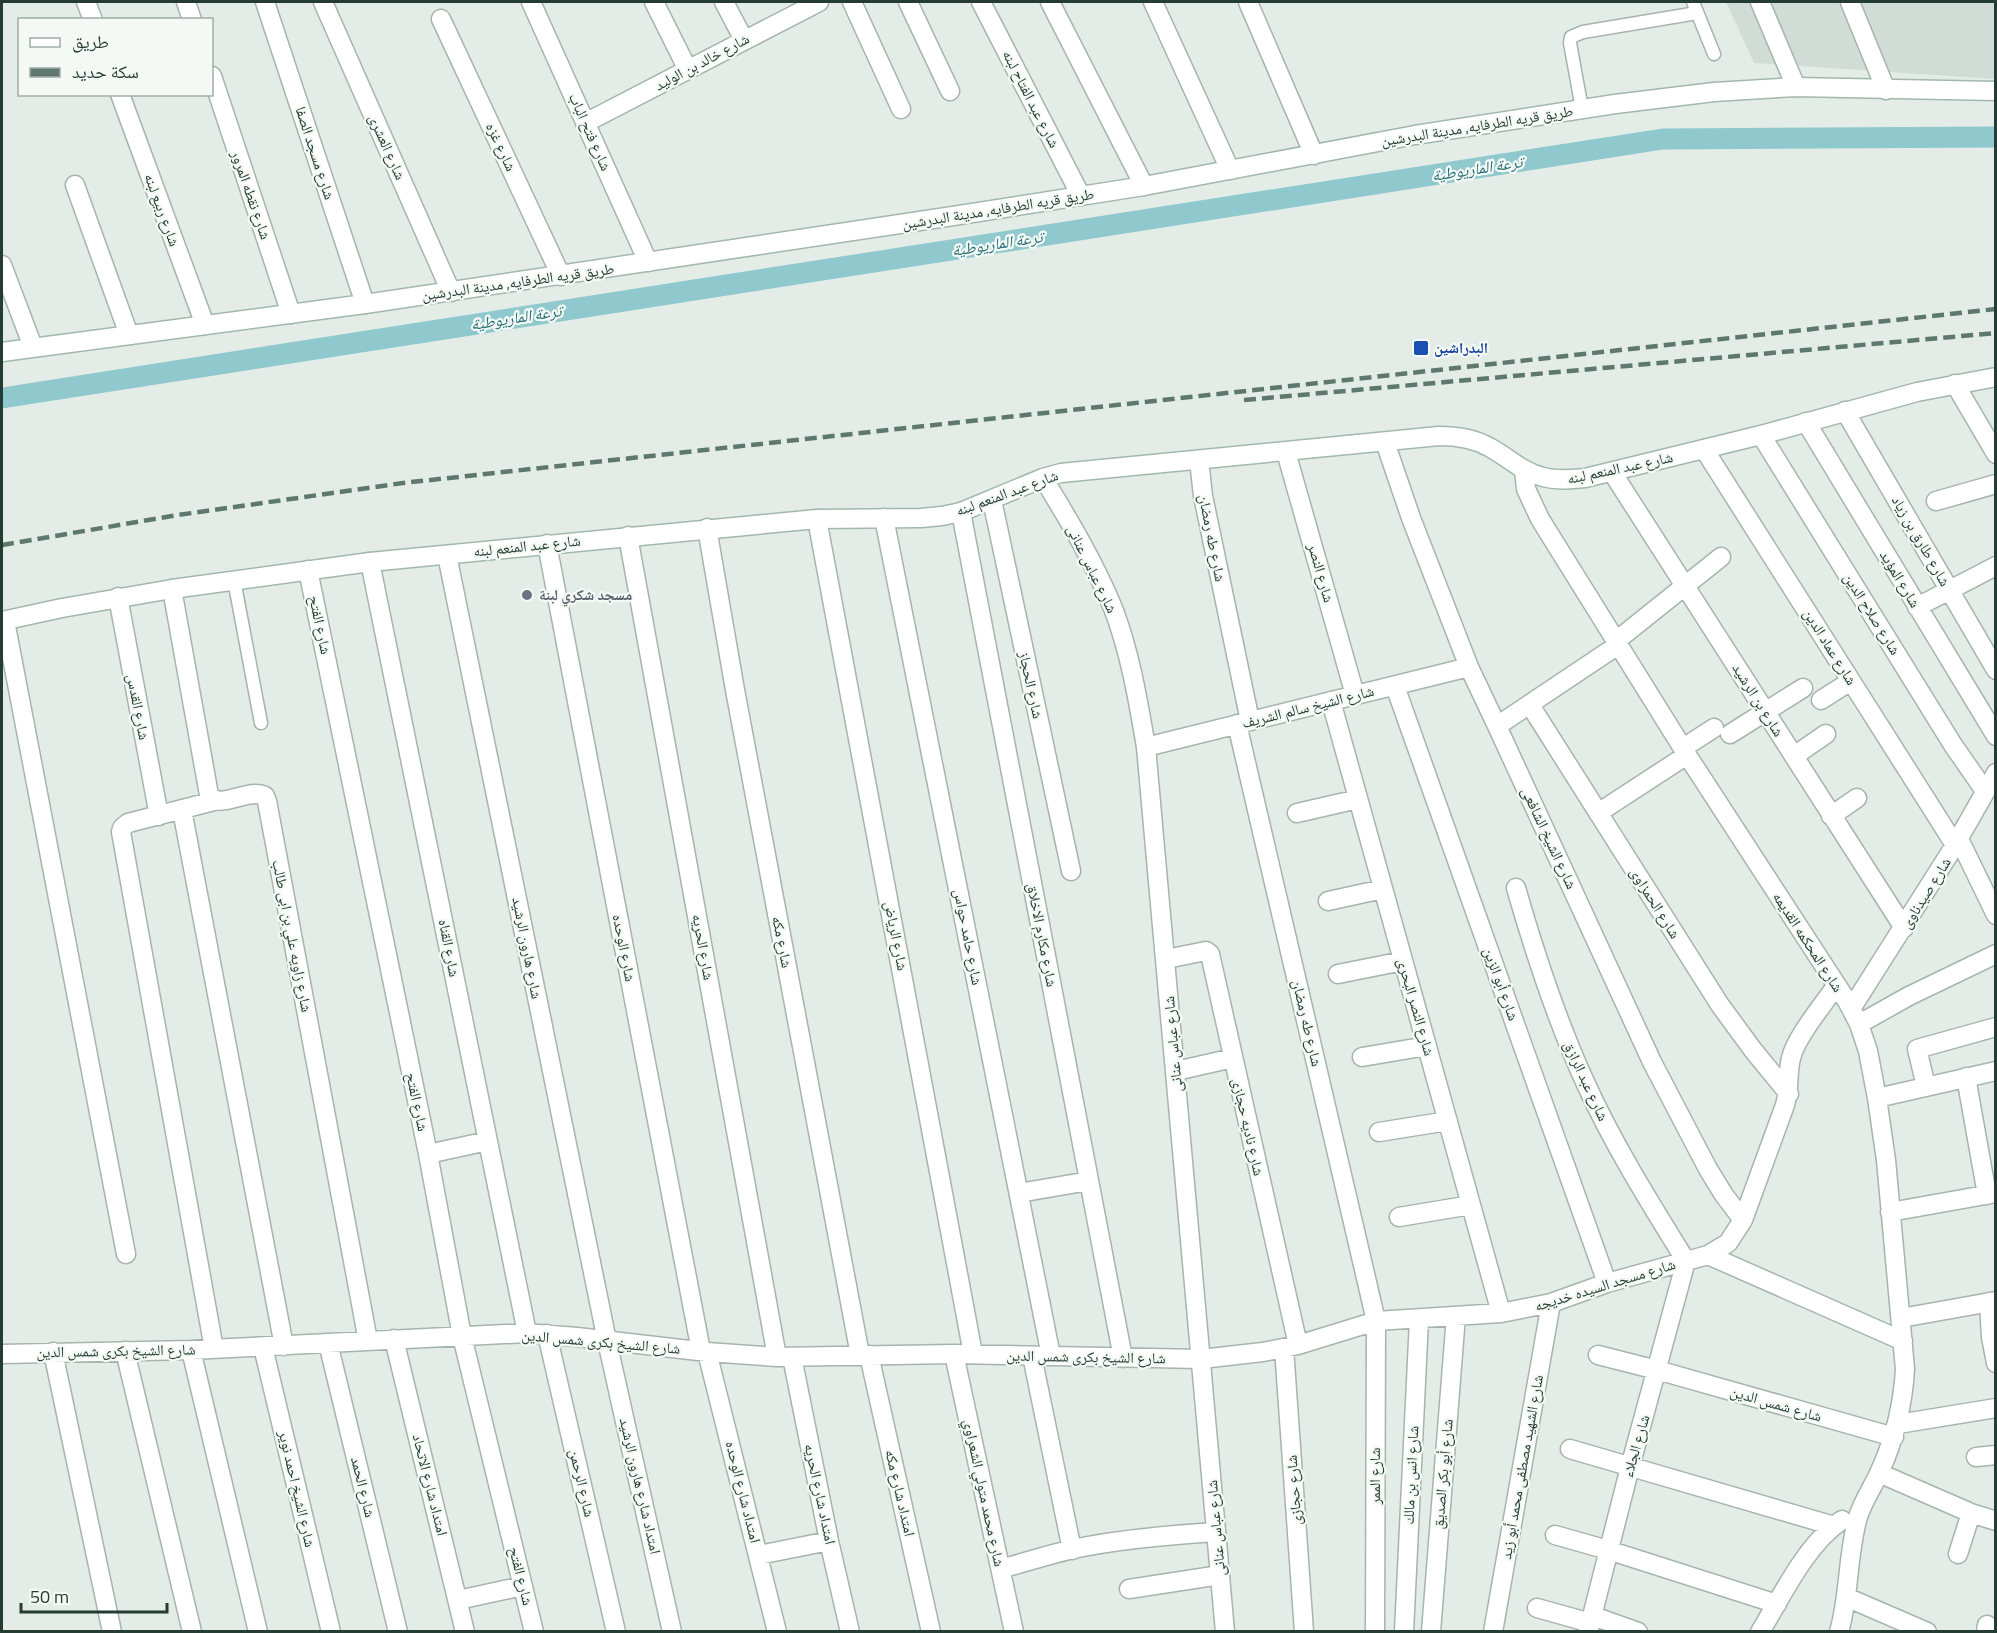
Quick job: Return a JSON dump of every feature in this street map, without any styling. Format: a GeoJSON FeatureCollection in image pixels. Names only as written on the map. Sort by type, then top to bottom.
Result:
{"type":"FeatureCollection","features":[{"type":"Feature","properties":{"kind":"street"},"geometry":{"type":"LineString","coordinates":[[86,2],[92,18]]}},
{"type":"Feature","properties":{"kind":"street"},"geometry":{"type":"LineString","coordinates":[[186,2],[191,18]]}},
{"type":"Feature","properties":{"kind":"street","name":"شارع مسجد الصفا"},"geometry":{"type":"LineString","coordinates":[[265,2],[365,304]]}},
{"type":"Feature","properties":{"kind":"street","name":"شارع العشرى"},"geometry":{"type":"LineString","coordinates":[[323,2],[451,292]]}},
{"type":"Feature","properties":{"kind":"street","name":"شارع فتح الباب"},"geometry":{"type":"LineString","coordinates":[[531,2],[648,262]]}},
{"type":"Feature","properties":{"kind":"street"},"geometry":{"type":"LineString","coordinates":[[654,2],[688,70]]}},
{"type":"Feature","properties":{"kind":"street"},"geometry":{"type":"LineString","coordinates":[[724,2],[744,40]]}},
{"type":"Feature","properties":{"kind":"street"},"geometry":{"type":"LineString","coordinates":[[852,2],[901,108]]}},
{"type":"Feature","properties":{"kind":"street"},"geometry":{"type":"LineString","coordinates":[[908,2],[950,91]]}},
{"type":"Feature","properties":{"kind":"street","name":"شارع عبد الفتاح لبنه"},"geometry":{"type":"LineString","coordinates":[[981,2],[1081,196]]}},
{"type":"Feature","properties":{"kind":"street"},"geometry":{"type":"LineString","coordinates":[[1050,2],[1144,186]]}},
{"type":"Feature","properties":{"kind":"street"},"geometry":{"type":"LineString","coordinates":[[1153,2],[1230,170]]}},
{"type":"Feature","properties":{"kind":"street"},"geometry":{"type":"LineString","coordinates":[[1248,2],[1314,155]]}},
{"type":"Feature","properties":{"kind":"street"},"geometry":{"type":"LineString","coordinates":[[1760,2],[1796,87]]}},
{"type":"Feature","properties":{"kind":"street"},"geometry":{"type":"LineString","coordinates":[[1850,2],[1886,90]]}},
{"type":"Feature","properties":{"kind":"street","name":"شارع خالد بن الوليد"},"geometry":{"type":"LineString","coordinates":[[585,123],[810,3]]}},
{"type":"Feature","properties":{"kind":"street","name":"شارع غزه"},"geometry":{"type":"LineString","coordinates":[[441,19],[561,276]]}},
{"type":"Feature","properties":{"kind":"street","name":"شارع نقطه المرور"},"geometry":{"type":"LineString","coordinates":[[213,79],[291,314]]}},
{"type":"Feature","properties":{"kind":"street","name":"طريق قريه الطرفايه, مدينة البدرشين"},"geometry":{"type":"LineString","coordinates":[[2,352],[561,276],[1144,186],[1415,135],[1582,109],[1714,92],[1796,87],[1995,91]]}},
{"type":"Feature","properties":{"kind":"street","name":"شارع ربيع لبنه"},"geometry":{"type":"LineString","coordinates":[[121,96],[205,325]]}},
{"type":"Feature","properties":{"kind":"street"},"geometry":{"type":"LineString","coordinates":[[75,185],[129,335]]}},
{"type":"Feature","properties":{"kind":"street"},"geometry":{"type":"LineString","coordinates":[[2,265],[33,347]]}},
{"type":"Feature","properties":{"kind":"street","name":"شارع عبد المنعم لبنه"},"geometry":{"type":"LineString","coordinates":[[3,621],[118,597],[370,562],[817,519],[921,518],[961,512],[1043,478],[1079,470],[1439,436],[1456,436],[1473,440],[1490,447],[1524,470],[1543,477],[1561,480],[1585,478],[1761,435],[1845,411],[1955,384],[1995,377]]}},
{"type":"Feature","properties":{"kind":"street"},"geometry":{"type":"LineString","coordinates":[[1955,384],[1995,454]]}},
{"type":"Feature","properties":{"kind":"street","name":"شارع طارق بن زياد"},"geometry":{"type":"LineString","coordinates":[[1845,411],[1995,670]]}},
{"type":"Feature","properties":{"kind":"street","name":"شارع المؤيد"},"geometry":{"type":"LineString","coordinates":[[1806,422],[1995,736]]}},
{"type":"Feature","properties":{"kind":"street","name":"شارع صلاح الدين"},"geometry":{"type":"LineString","coordinates":[[1761,435],[1953,745],[1985,791]]}},
{"type":"Feature","properties":{"kind":"street","name":"شارع الشيخ الشافعى"},"geometry":{"type":"LineString","coordinates":[[1385,442],[1411,518],[1469,667],[1652,1062],[1708,1169],[1724,1196],[1743,1220]]}},
{"type":"Feature","properties":{"kind":"street","name":"شارع عماد الدين"},"geometry":{"type":"LineString","coordinates":[[1704,449],[1851,681],[1957,842],[1995,915]]}},
{"type":"Feature","properties":{"kind":"street","name":"شارع النصر"},"geometry":{"type":"LineString","coordinates":[[1286,452],[1355,695]]}},
{"type":"Feature","properties":{"kind":"street","name":"شارع طه رمضان"},"geometry":{"type":"LineString","coordinates":[[1199,460],[1203,496],[1244,723],[1376,1321]]}},
{"type":"Feature","properties":{"kind":"street","name":"شارع المحكمه القديمه"},"geometry":{"type":"LineString","coordinates":[[1524,470],[1526,489],[1540,519],[1685,752],[1836,986],[1855,1017],[1868,1051],[1877,1098],[1905,1369],[1903,1396],[1896,1431],[1880,1473],[1861,1508]]}},
{"type":"Feature","properties":{"kind":"street","name":"شارع بن الرشيد"},"geometry":{"type":"LineString","coordinates":[[1612,472],[1904,928]]}},
{"type":"Feature","properties":{"kind":"street","name":"شارع عباس عنانى"},"geometry":{"type":"LineString","coordinates":[[1043,478],[1083,543],[1113,609],[1134,678],[1146,747],[1224,1632]]}},
{"type":"Feature","properties":{"kind":"street"},"geometry":{"type":"LineString","coordinates":[[1936,501],[1995,484]]}},
{"type":"Feature","properties":{"kind":"street","name":"شارع الحجاز"},"geometry":{"type":"LineString","coordinates":[[992,500],[1071,871]]}},
{"type":"Feature","properties":{"kind":"street","name":"شارع مكارم الاخلاق"},"geometry":{"type":"LineString","coordinates":[[961,512],[1123,1358]]}},
{"type":"Feature","properties":{"kind":"street","name":"شارع حامد حواس"},"geometry":{"type":"LineString","coordinates":[[884,518],[1051,1356]]}},
{"type":"Feature","properties":{"kind":"street","name":"شارع الرياض"},"geometry":{"type":"LineString","coordinates":[[817,519],[973,1354]]}},
{"type":"Feature","properties":{"kind":"street","name":"شارع مكه"},"geometry":{"type":"LineString","coordinates":[[707,528],[737,702],[864,1355]]}},
{"type":"Feature","properties":{"kind":"street","name":"شارع الحريه"},"geometry":{"type":"LineString","coordinates":[[628,536],[785,1357]]}},
{"type":"Feature","properties":{"kind":"street","name":"شارع الوحده"},"geometry":{"type":"LineString","coordinates":[[547,544],[704,1352]]}},
{"type":"Feature","properties":{"kind":"street","name":"شارع هارون الرشيد"},"geometry":{"type":"LineString","coordinates":[[447,555],[607,1341]]}},
{"type":"Feature","properties":{"kind":"street"},"geometry":{"type":"LineString","coordinates":[[1497,726],[1617,643],[1721,557]]}},
{"type":"Feature","properties":{"kind":"street","name":"شارع القناه"},"geometry":{"type":"LineString","coordinates":[[370,562],[527,1333]]}},
{"type":"Feature","properties":{"kind":"street"},"geometry":{"type":"LineString","coordinates":[[1917,607],[1995,566]]}},
{"type":"Feature","properties":{"kind":"street","name":"شارع الفتح"},"geometry":{"type":"LineString","coordinates":[[309,570],[428,1155],[462,1336],[534,1632]]}},
{"type":"Feature","properties":{"kind":"street"},"geometry":{"type":"LineString","coordinates":[[172,589],[209,795],[214,801]]}},
{"type":"Feature","properties":{"kind":"street","name":"شارع القدس"},"geometry":{"type":"LineString","coordinates":[[118,597],[159,816]]}},
{"type":"Feature","properties":{"kind":"street"},"geometry":{"type":"LineString","coordinates":[[3,621],[126,1254]]}},
{"type":"Feature","properties":{"kind":"street","name":"شارع الشيخ سالم الشريف"},"geometry":{"type":"LineString","coordinates":[[1146,747],[1469,667]]}},
{"type":"Feature","properties":{"kind":"street"},"geometry":{"type":"LineString","coordinates":[[1821,700],[1851,681]]}},
{"type":"Feature","properties":{"kind":"street","name":"شارع أبو الزين"},"geometry":{"type":"LineString","coordinates":[[1395,686],[1607,1283]]}},
{"type":"Feature","properties":{"kind":"street"},"geometry":{"type":"LineString","coordinates":[[1598,813],[1685,752],[1722,730],[1765,712],[1803,688]]}},
{"type":"Feature","properties":{"kind":"street","name":"شارع النصر البحرى"},"geometry":{"type":"LineString","coordinates":[[1331,701],[1501,1313]]}},
{"type":"Feature","properties":{"kind":"street","name":"شارع الحمزاوى"},"geometry":{"type":"LineString","coordinates":[[1530,705],[1720,1005],[1789,1094]]}},
{"type":"Feature","properties":{"kind":"street"},"geometry":{"type":"LineString","coordinates":[[1794,756],[1826,734]]}},
{"type":"Feature","properties":{"kind":"street","name":"شارع صيدناوى"},"geometry":{"type":"LineString","coordinates":[[1855,1017],[1904,928],[1957,842],[1995,774]]}},
{"type":"Feature","properties":{"kind":"street","name":"شارع زاويه علي بن ابى طالب"},"geometry":{"type":"LineString","coordinates":[[214,1349],[121,832],[128,823],[256,793],[265,796],[267,801],[368,1341]]}},
{"type":"Feature","properties":{"kind":"street"},"geometry":{"type":"LineString","coordinates":[[1831,816],[1857,798]]}},
{"type":"Feature","properties":{"kind":"street"},"geometry":{"type":"LineString","coordinates":[[1297,813],[1358,799]]}},
{"type":"Feature","properties":{"kind":"street"},"geometry":{"type":"LineString","coordinates":[[182,810],[284,1346]]}},
{"type":"Feature","properties":{"kind":"street","name":"شارع عبد الرازق"},"geometry":{"type":"LineString","coordinates":[[1516,888],[1535,954],[1558,1019],[1585,1082],[1616,1144],[1686,1261]]}},
{"type":"Feature","properties":{"kind":"street"},"geometry":{"type":"LineString","coordinates":[[1328,901],[1383,889]]}},
{"type":"Feature","properties":{"kind":"street","name":"شارع ناديه حجازى"},"geometry":{"type":"LineString","coordinates":[[1166,959],[1209,952],[1233,1058],[1291,1346]]}},
{"type":"Feature","properties":{"kind":"street"},"geometry":{"type":"LineString","coordinates":[[1855,1017],[1909,996],[1995,954]]}},
{"type":"Feature","properties":{"kind":"street"},"geometry":{"type":"LineString","coordinates":[[1338,974],[1403,961]]}},
{"type":"Feature","properties":{"kind":"street","name":"شارع مسجد السيده خديجه"},"geometry":{"type":"LineString","coordinates":[[1201,1359],[1291,1346],[1376,1321],[1501,1313],[1551,1303],[1607,1283],[1708,1255],[1728,1243],[1743,1220],[1789,1094],[1790,1064],[1796,1045],[1836,986]]}},
{"type":"Feature","properties":{"kind":"street"},"geometry":{"type":"LineString","coordinates":[[1926,1086],[1917,1049],[1995,1028]]}},
{"type":"Feature","properties":{"kind":"street"},"geometry":{"type":"LineString","coordinates":[[1362,1057],[1427,1046]]}},
{"type":"Feature","properties":{"kind":"street"},"geometry":{"type":"LineString","coordinates":[[1176,1071],[1233,1058]]}},
{"type":"Feature","properties":{"kind":"street"},"geometry":{"type":"LineString","coordinates":[[1877,1098],[1995,1071]]}},
{"type":"Feature","properties":{"kind":"street"},"geometry":{"type":"LineString","coordinates":[[1890,1212],[1991,1194],[1966,1077]]}},
{"type":"Feature","properties":{"kind":"street"},"geometry":{"type":"LineString","coordinates":[[1379,1132],[1448,1121]]}},
{"type":"Feature","properties":{"kind":"street"},"geometry":{"type":"LineString","coordinates":[[428,1155],[488,1141]]}},
{"type":"Feature","properties":{"kind":"street"},"geometry":{"type":"LineString","coordinates":[[1019,1193],[1089,1181]]}},
{"type":"Feature","properties":{"kind":"street"},"geometry":{"type":"LineString","coordinates":[[1399,1218],[1471,1205]]}},
{"type":"Feature","properties":{"kind":"street"},"geometry":{"type":"LineString","coordinates":[[1708,1255],[1903,1341]]}},
{"type":"Feature","properties":{"kind":"street","name":"شارع الجلاء"},"geometry":{"type":"LineString","coordinates":[[1591,1623],[1608,1550],[1686,1261]]}},
{"type":"Feature","properties":{"kind":"street"},"geometry":{"type":"LineString","coordinates":[[1901,1318],[1992,1302],[1995,1354]]}},
{"type":"Feature","properties":{"kind":"street","name":"شارع الشهيد مصطفى محمد أبو زيد"},"geometry":{"type":"LineString","coordinates":[[1493,1632],[1551,1303]]}},
{"type":"Feature","properties":{"kind":"street","name":"شارع أبو بكر الصديق"},"geometry":{"type":"LineString","coordinates":[[1431,1632],[1456,1316]]}},
{"type":"Feature","properties":{"kind":"street","name":"شارع انس بن مالك"},"geometry":{"type":"LineString","coordinates":[[1404,1631],[1419,1319]]}},
{"type":"Feature","properties":{"kind":"street","name":"شارع الممر"},"geometry":{"type":"LineString","coordinates":[[1375,1632],[1376,1321]]}},
{"type":"Feature","properties":{"kind":"street","name":"شارع الشيخ بكرى شمس الدين"},"geometry":{"type":"LineString","coordinates":[[2,1354],[190,1350],[527,1333],[704,1352],[785,1357],[973,1354],[1201,1359]]}},
{"type":"Feature","properties":{"kind":"street","name":"شارع الرحمن"},"geometry":{"type":"LineString","coordinates":[[547,1334],[616,1632]]}},
{"type":"Feature","properties":{"kind":"street","name":"امتداد شارع الاتحاد"},"geometry":{"type":"LineString","coordinates":[[394,1340],[465,1632]]}},
{"type":"Feature","properties":{"kind":"street","name":"امتداد شارع هارون الرشيد"},"geometry":{"type":"LineString","coordinates":[[607,1341],[672,1632]]}},
{"type":"Feature","properties":{"kind":"street","name":"شارع الحمد"},"geometry":{"type":"LineString","coordinates":[[328,1343],[398,1632]]}},
{"type":"Feature","properties":{"kind":"street","name":"شارع حجازى"},"geometry":{"type":"LineString","coordinates":[[1291,1346],[1304,1632]]}},
{"type":"Feature","properties":{"kind":"street","name":"شارع الشيخ احمد نوير"},"geometry":{"type":"LineString","coordinates":[[263,1347],[331,1632]]}},
{"type":"Feature","properties":{"kind":"street"},"geometry":{"type":"LineString","coordinates":[[190,1350],[258,1632]]}},
{"type":"Feature","properties":{"kind":"street"},"geometry":{"type":"LineString","coordinates":[[53,1352],[112,1632]]}},
{"type":"Feature","properties":{"kind":"street"},"geometry":{"type":"LineString","coordinates":[[126,1352],[192,1632]]}},
{"type":"Feature","properties":{"kind":"street","name":"امتداد شارع الوحده"},"geometry":{"type":"LineString","coordinates":[[704,1352],[777,1632]]}},
{"type":"Feature","properties":{"kind":"street","name":"شارع محمد متولي الشعراوي"},"geometry":{"type":"LineString","coordinates":[[954,1354],[1014,1632]]}},
{"type":"Feature","properties":{"kind":"street","name":"امتداد شارع مكه"},"geometry":{"type":"LineString","coordinates":[[864,1355],[932,1632]]}},
{"type":"Feature","properties":{"kind":"street","name":"شارع شمس الدين"},"geometry":{"type":"LineString","coordinates":[[1598,1355],[1896,1431]]}},
{"type":"Feature","properties":{"kind":"street"},"geometry":{"type":"LineString","coordinates":[[1032,1356],[1072,1550]]}},
{"type":"Feature","properties":{"kind":"street","name":"امتداد شارع الحريه"},"geometry":{"type":"LineString","coordinates":[[785,1357],[850,1632]]}},
{"type":"Feature","properties":{"kind":"street"},"geometry":{"type":"LineString","coordinates":[[1896,1431],[1995,1408]]}},
{"type":"Feature","properties":{"kind":"street"},"geometry":{"type":"LineString","coordinates":[[1570,1449],[1834,1526]]}},
{"type":"Feature","properties":{"kind":"street"},"geometry":{"type":"LineString","coordinates":[[1976,1457],[1995,1455]]}},
{"type":"Feature","properties":{"kind":"street"},"geometry":{"type":"LineString","coordinates":[[1880,1473],[1971,1513],[1995,1521]]}},
{"type":"Feature","properties":{"kind":"street"},"geometry":{"type":"LineString","coordinates":[[1760,1632],[1809,1553],[1834,1526],[1861,1508]]}},
{"type":"Feature","properties":{"kind":"street"},"geometry":{"type":"LineString","coordinates":[[1839,1632],[1846,1597],[1851,1548],[1861,1508]]}},
{"type":"Feature","properties":{"kind":"street"},"geometry":{"type":"LineString","coordinates":[[1958,1554],[1971,1513]]}},
{"type":"Feature","properties":{"kind":"street"},"geometry":{"type":"LineString","coordinates":[[1001,1569],[1072,1550],[1168,1535],[1216,1532]]}},
{"type":"Feature","properties":{"kind":"street"},"geometry":{"type":"LineString","coordinates":[[1555,1535],[1777,1604]]}},
{"type":"Feature","properties":{"kind":"street"},"geometry":{"type":"LineString","coordinates":[[759,1556],[829,1541]]}},
{"type":"Feature","properties":{"kind":"street"},"geometry":{"type":"LineString","coordinates":[[1129,1589],[1220,1575]]}},
{"type":"Feature","properties":{"kind":"street"},"geometry":{"type":"LineString","coordinates":[[458,1600],[524,1586]]}},
{"type":"Feature","properties":{"kind":"street"},"geometry":{"type":"LineString","coordinates":[[1846,1597],[1927,1632]]}},
{"type":"Feature","properties":{"kind":"street"},"geometry":{"type":"LineString","coordinates":[[1537,1608],[1591,1623],[1638,1632]]}},
{"type":"Feature","properties":{"kind":"street"},"geometry":{"type":"LineString","coordinates":[[1404,1631],[1413,1632]]}},
{"type":"Feature","properties":{"kind":"lane"},"geometry":{"type":"LineString","coordinates":[[1582,109],[1570,43],[1571,37],[1583,32],[1695,7],[1713,54]]}},
{"type":"Feature","properties":{"kind":"lane"},"geometry":{"type":"LineString","coordinates":[[234,580],[261,723]]}},
{"type":"Feature","properties":{"kind":"shaded area"},"geometry":{"type":"Polygon","coordinates":[[[1726,2],[1995,2],[1995,79],[1754,63],[1726,2]]]}},
{"type":"Feature","properties":{"kind":"waterway","name":"ترعة الماريوطية"},"geometry":{"type":"LineString","coordinates":[[2,398],[1663,139],[1996,137]]}},
{"type":"Feature","properties":{"kind":"railway"},"geometry":{"type":"LineString","coordinates":[[2,545],[178,515],[403,483],[1996,309]]}},
{"type":"Feature","properties":{"kind":"railway"},"geometry":{"type":"LineString","coordinates":[[1244,400],[1996,333]]}},
{"type":"Feature","properties":{"kind":"place","name":"البدراشين"},"geometry":{"type":"Point","coordinates":[1421,348]}},
{"type":"Feature","properties":{"kind":"place","name":"مسجد شكري لبنة"},"geometry":{"type":"Point","coordinates":[527,595]}}]}
